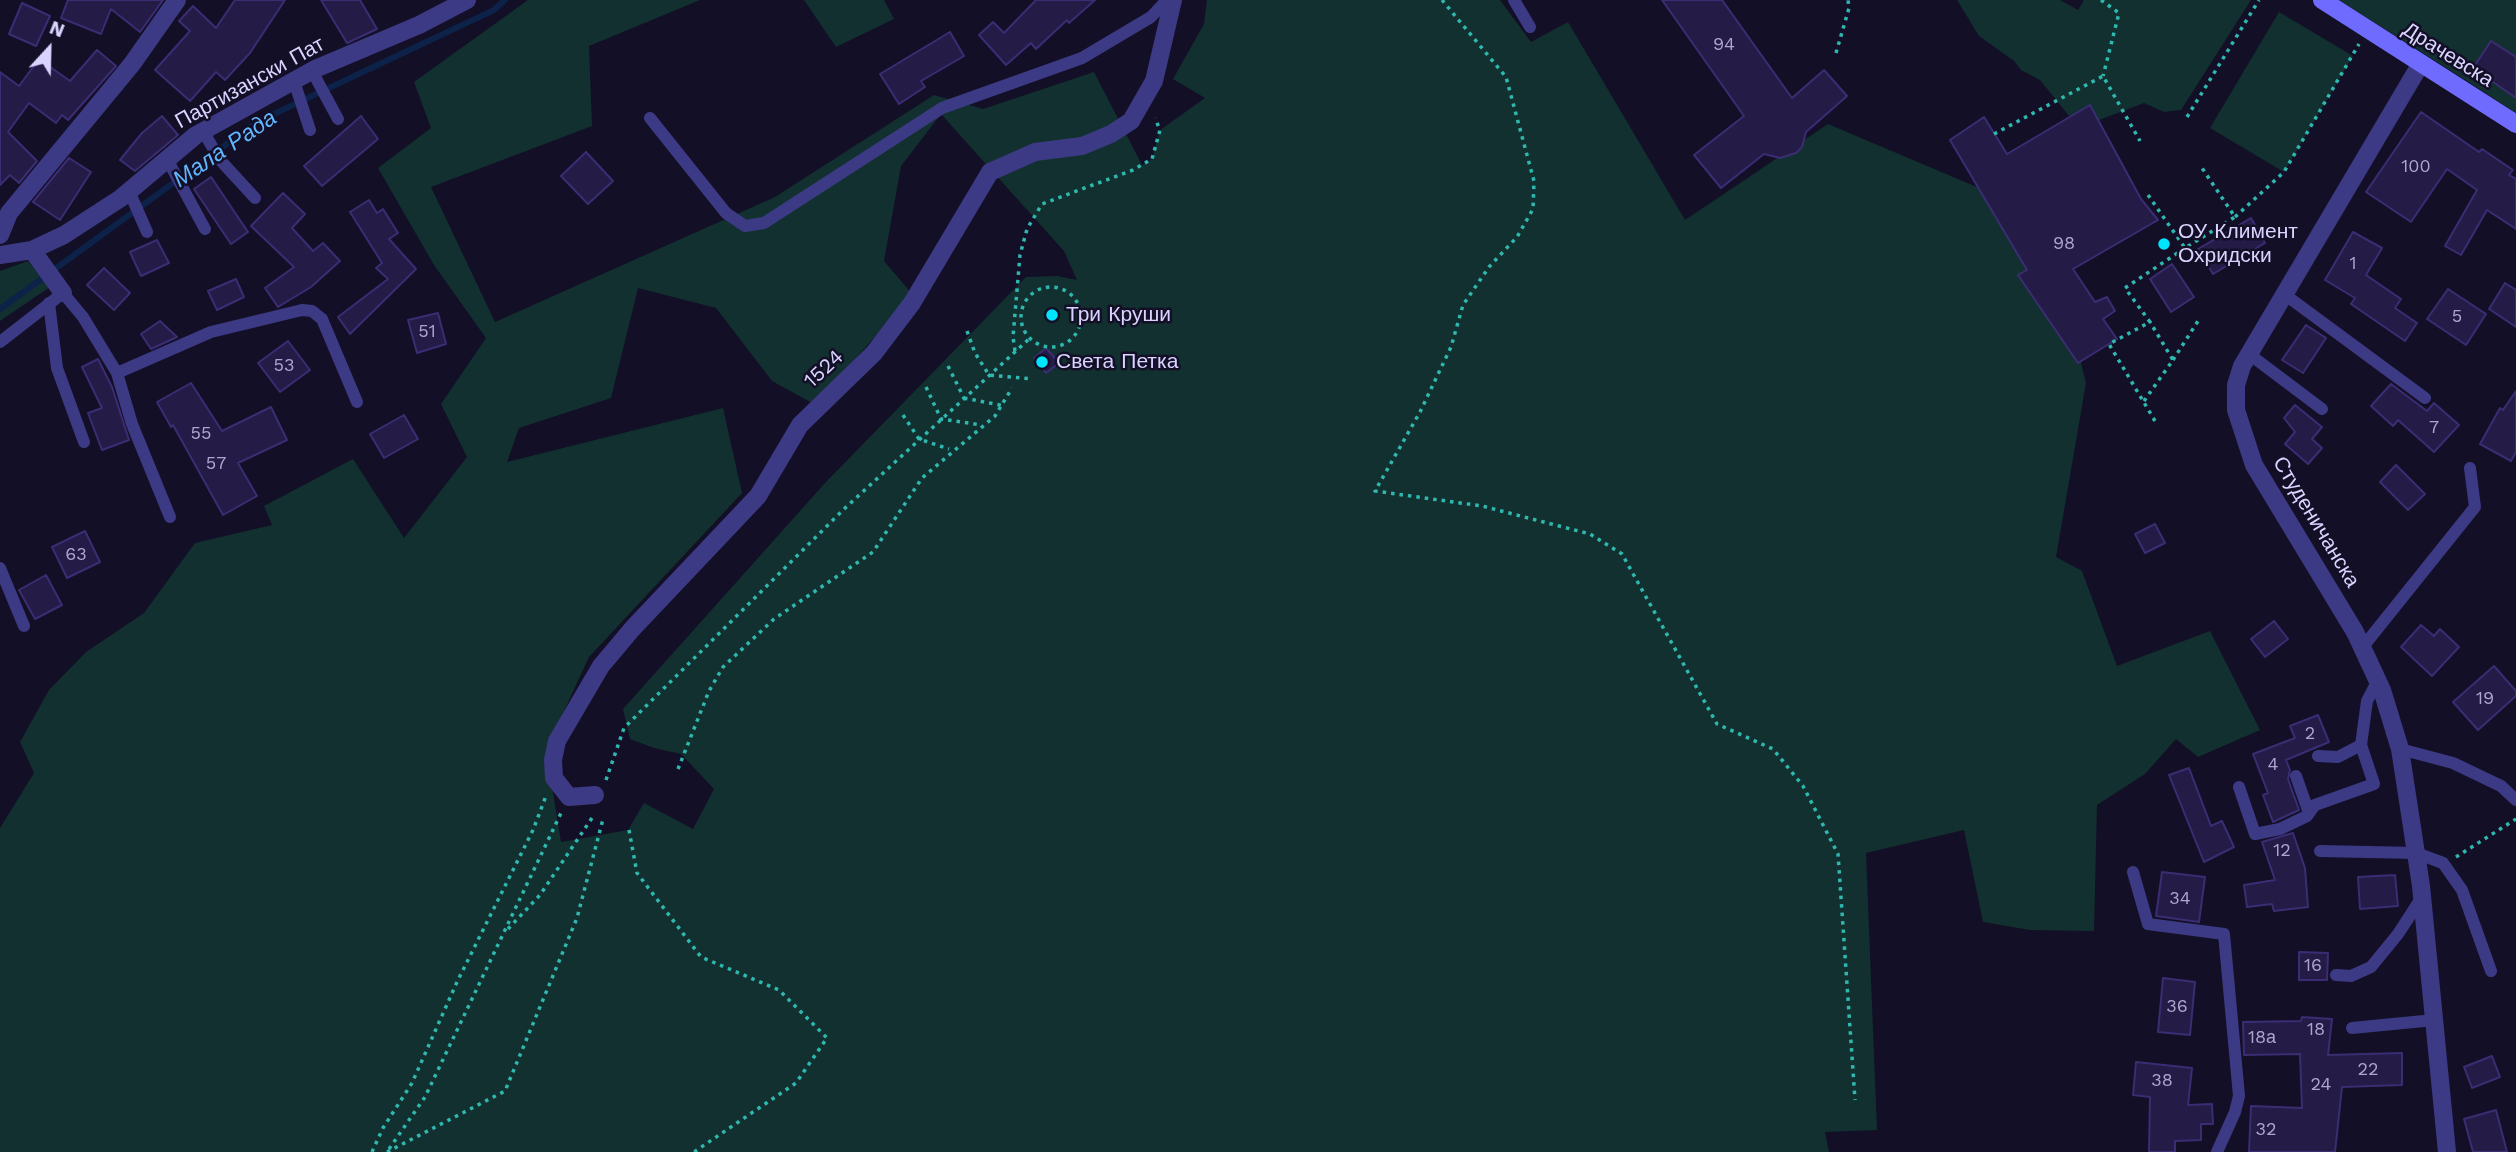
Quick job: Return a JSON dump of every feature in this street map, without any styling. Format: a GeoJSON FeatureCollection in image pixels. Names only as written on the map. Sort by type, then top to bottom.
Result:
{"type":"FeatureCollection","features":[{"type":"Feature","properties":{"kind":"main road","name":"Драчевска"},"geometry":{"type":"LineString","coordinates":[[2322,0],[2516,124]]}},
{"type":"Feature","properties":{"kind":"street"},"geometry":{"type":"LineString","coordinates":[[0,235],[9,213],[132,64],[177,0]]}},
{"type":"Feature","properties":{"kind":"street","name":"Партизански Пат"},"geometry":{"type":"LineString","coordinates":[[0,255],[32,250],[64,235],[131,196],[207,138],[296,87],[467,0]]}},
{"type":"Feature","properties":{"kind":"street","name":"1524"},"geometry":{"type":"LineString","coordinates":[[554,778],[553,761],[557,741],[601,666],[633,628],[758,496],[800,425],[874,353],[912,303],[990,172],[1035,152],[1082,146],[1111,134],[1131,121],[1147,96],[1161,60],[1173,0]]}},
{"type":"Feature","properties":{"kind":"street","name":"Студеничанска"},"geometry":{"type":"LineString","coordinates":[[2420,65],[2249,354],[2236,386],[2236,410],[2254,465],[2362,648],[2378,680],[2400,748],[2422,897],[2446,1152]]}},
{"type":"Feature","properties":{"kind":"street"},"geometry":{"type":"LineString","coordinates":[[32,250],[56,298]]}},
{"type":"Feature","properties":{"kind":"street"},"geometry":{"type":"LineString","coordinates":[[554,778],[569,797],[595,795]]}},
{"type":"Feature","properties":{"kind":"lane"},"geometry":{"type":"LineString","coordinates":[[650,118],[726,213],[745,226],[764,223],[942,108],[1082,58],[1151,17],[1167,0]]}},
{"type":"Feature","properties":{"kind":"lane"},"geometry":{"type":"LineString","coordinates":[[1514,0],[1530,27]]}},
{"type":"Feature","properties":{"kind":"lane"},"geometry":{"type":"LineString","coordinates":[[316,77],[338,118]]}},
{"type":"Feature","properties":{"kind":"lane"},"geometry":{"type":"LineString","coordinates":[[296,87],[310,130]]}},
{"type":"Feature","properties":{"kind":"lane"},"geometry":{"type":"LineString","coordinates":[[207,138],[220,160],[255,198]]}},
{"type":"Feature","properties":{"kind":"lane"},"geometry":{"type":"LineString","coordinates":[[171,166],[205,229]]}},
{"type":"Feature","properties":{"kind":"lane"},"geometry":{"type":"LineString","coordinates":[[131,196],[147,232]]}},
{"type":"Feature","properties":{"kind":"lane"},"geometry":{"type":"LineString","coordinates":[[2284,294],[2425,398]]}},
{"type":"Feature","properties":{"kind":"lane"},"geometry":{"type":"LineString","coordinates":[[0,342],[56,298]]}},
{"type":"Feature","properties":{"kind":"lane"},"geometry":{"type":"LineString","coordinates":[[56,298],[83,317],[117,373],[132,424],[170,517]]}},
{"type":"Feature","properties":{"kind":"lane"},"geometry":{"type":"LineString","coordinates":[[56,298],[57,368],[84,442]]}},
{"type":"Feature","properties":{"kind":"lane"},"geometry":{"type":"LineString","coordinates":[[117,373],[211,332],[302,310],[312,311],[322,319],[357,402]]}},
{"type":"Feature","properties":{"kind":"lane"},"geometry":{"type":"LineString","coordinates":[[2249,354],[2322,409]]}},
{"type":"Feature","properties":{"kind":"lane"},"geometry":{"type":"LineString","coordinates":[[2362,648],[2475,507],[2470,468]]}},
{"type":"Feature","properties":{"kind":"lane"},"geometry":{"type":"LineString","coordinates":[[0,568],[24,626]]}},
{"type":"Feature","properties":{"kind":"lane"},"geometry":{"type":"LineString","coordinates":[[2239,787],[2255,834],[2280,829],[2309,813],[2315,806],[2374,784],[2361,745],[2367,701],[2378,680]]}},
{"type":"Feature","properties":{"kind":"lane"},"geometry":{"type":"LineString","coordinates":[[2318,756],[2338,757],[2361,745]]}},
{"type":"Feature","properties":{"kind":"lane"},"geometry":{"type":"LineString","coordinates":[[2400,748],[2453,763],[2501,786],[2516,800]]}},
{"type":"Feature","properties":{"kind":"lane"},"geometry":{"type":"LineString","coordinates":[[2296,776],[2309,813]]}},
{"type":"Feature","properties":{"kind":"lane"},"geometry":{"type":"LineString","coordinates":[[2320,851],[2416,853],[2443,863],[2462,890],[2491,971]]}},
{"type":"Feature","properties":{"kind":"lane"},"geometry":{"type":"LineString","coordinates":[[2133,872],[2148,924],[2224,934],[2239,1096],[2235,1112],[2217,1152]]}},
{"type":"Feature","properties":{"kind":"lane"},"geometry":{"type":"LineString","coordinates":[[2336,975],[2351,976],[2371,967],[2398,934],[2422,897]]}},
{"type":"Feature","properties":{"kind":"lane"},"geometry":{"type":"LineString","coordinates":[[2352,1028],[2434,1020]]}},
{"type":"Feature","properties":{"kind":"path"},"geometry":{"type":"LineString","coordinates":[[1443,0],[1506,76],[1534,181],[1533,209],[1517,237],[1489,267],[1464,305],[1451,347],[1420,412],[1375,491],[1482,506],[1590,534],[1622,554],[1717,724],[1773,749],[1803,786],[1838,854],[1855,1100]]}},
{"type":"Feature","properties":{"kind":"path"},"geometry":{"type":"LineString","coordinates":[[1836,52],[1849,8],[1848,0]]}},
{"type":"Feature","properties":{"kind":"path"},"geometry":{"type":"LineString","coordinates":[[2101,0],[2119,13],[2103,76],[2140,141]]}},
{"type":"Feature","properties":{"kind":"path"},"geometry":{"type":"LineString","coordinates":[[2187,117],[2259,0]]}},
{"type":"Feature","properties":{"kind":"path"},"geometry":{"type":"LineString","coordinates":[[2173,360],[2125,288],[2235,217],[2284,173],[2359,43]]}},
{"type":"Feature","properties":{"kind":"path"},"geometry":{"type":"LineString","coordinates":[[1994,134],[2103,76]]}},
{"type":"Feature","properties":{"kind":"path"},"geometry":{"type":"LineString","coordinates":[[1015,351],[1013,337],[1020,255],[1027,229],[1042,204],[1133,170],[1152,159],[1160,130],[1147,96]]}},
{"type":"Feature","properties":{"kind":"path"},"geometry":{"type":"LineString","coordinates":[[2202,168],[2235,217]]}},
{"type":"Feature","properties":{"kind":"path"},"geometry":{"type":"LineString","coordinates":[[2148,195],[2185,248]]}},
{"type":"Feature","properties":{"kind":"path"},"geometry":{"type":"LineString","coordinates":[[1053,287],[1069,293],[1075,299],[1081,314],[1079,329],[1067,342],[1048,347],[1037,345],[1029,338],[1022,324],[1021,314],[1032,294],[1053,287]]}},
{"type":"Feature","properties":{"kind":"path"},"geometry":{"type":"LineString","coordinates":[[2144,401],[2198,321]]}},
{"type":"Feature","properties":{"kind":"path"},"geometry":{"type":"LineString","coordinates":[[2150,322],[2109,344],[2155,421]]}},
{"type":"Feature","properties":{"kind":"path"},"geometry":{"type":"LineString","coordinates":[[967,331],[975,353],[989,375]]}},
{"type":"Feature","properties":{"kind":"path"},"geometry":{"type":"LineString","coordinates":[[595,795],[609,776],[624,728],[844,509],[1029,338]]}},
{"type":"Feature","properties":{"kind":"path"},"geometry":{"type":"LineString","coordinates":[[948,366],[963,398]]}},
{"type":"Feature","properties":{"kind":"path"},"geometry":{"type":"LineString","coordinates":[[989,375],[1032,379]]}},
{"type":"Feature","properties":{"kind":"path"},"geometry":{"type":"LineString","coordinates":[[926,387],[941,419]]}},
{"type":"Feature","properties":{"kind":"path"},"geometry":{"type":"LineString","coordinates":[[678,769],[709,691],[723,667],[774,619],[873,552],[922,478],[995,416],[1012,388]]}},
{"type":"Feature","properties":{"kind":"path"},"geometry":{"type":"LineString","coordinates":[[963,398],[1005,406]]}},
{"type":"Feature","properties":{"kind":"path"},"geometry":{"type":"LineString","coordinates":[[903,415],[919,439],[949,449]]}},
{"type":"Feature","properties":{"kind":"path"},"geometry":{"type":"LineString","coordinates":[[941,419],[981,425]]}},
{"type":"Feature","properties":{"kind":"path"},"geometry":{"type":"LineString","coordinates":[[372,1152],[383,1128],[412,1083],[457,982],[533,830],[554,778]]}},
{"type":"Feature","properties":{"kind":"path"},"geometry":{"type":"LineString","coordinates":[[387,1152],[425,1097],[569,797]]}},
{"type":"Feature","properties":{"kind":"path"},"geometry":{"type":"LineString","coordinates":[[504,933],[540,895],[594,815]]}},
{"type":"Feature","properties":{"kind":"path"},"geometry":{"type":"LineString","coordinates":[[387,1152],[505,1091],[577,918],[603,819]]}},
{"type":"Feature","properties":{"kind":"path"},"geometry":{"type":"LineString","coordinates":[[2443,863],[2468,851],[2516,819]]}},
{"type":"Feature","properties":{"kind":"path"},"geometry":{"type":"LineString","coordinates":[[629,830],[637,873],[701,957],[779,990],[827,1038],[796,1083],[694,1152]]}},
{"type":"Feature","properties":{"kind":"green space"},"geometry":{"type":"Polygon","coordinates":[[[528,0],[700,0],[589,46],[592,126],[431,187],[495,322],[775,197],[934,95],[983,109],[1094,72],[1142,165],[1152,159],[1160,130],[1205,98],[1173,79],[1204,24],[1207,0],[1500,0],[1531,42],[1568,22],[1685,220],[1828,124],[2017,204],[2062,285],[2086,383],[2056,557],[2082,571],[2117,666],[2210,631],[2260,730],[2198,757],[2176,739],[2145,774],[2097,805],[2094,931],[2030,930],[1983,922],[1964,830],[1866,853],[1877,1130],[1825,1132],[1829,1152],[0,1152],[0,828],[34,773],[20,742],[49,690],[86,652],[144,613],[195,543],[272,525],[264,506],[353,459],[404,538],[467,457],[441,404],[486,338],[434,265],[378,168],[431,128],[414,82],[528,0]],[[941,114],[901,166],[884,261],[913,295],[814,404],[772,381],[716,308],[638,288],[611,398],[519,428],[507,462],[723,408],[742,493],[589,657],[546,750],[561,842],[628,830],[644,803],[693,829],[714,789],[681,754],[630,739],[623,709],[825,483],[1026,277],[1057,276],[1077,280],[1064,251],[941,114]]]}},
{"type":"Feature","properties":{"kind":"green space"},"geometry":{"type":"Polygon","coordinates":[[[804,0],[884,0],[894,19],[836,47],[804,0]]]}},
{"type":"Feature","properties":{"kind":"green space"},"geometry":{"type":"Polygon","coordinates":[[[1957,0],[2060,0],[2078,10],[2084,0],[2251,0],[2181,110],[2164,112],[2144,103],[2099,120],[2090,105],[2070,117],[2040,80],[2021,70],[2014,61],[1979,36],[1957,0]]]}},
{"type":"Feature","properties":{"kind":"green space"},"geometry":{"type":"Polygon","coordinates":[[[2339,0],[2516,0],[2516,113],[2478,88],[2339,0]]]}},
{"type":"Feature","properties":{"kind":"green space"},"geometry":{"type":"Polygon","coordinates":[[[2279,12],[2353,56],[2284,172],[2210,128],[2279,12]]]}},
{"type":"Feature","properties":{"kind":"green space"},"geometry":{"type":"Polygon","coordinates":[[[28,261],[50,287],[0,321],[0,271],[28,261]]]}},
{"type":"Feature","properties":{"kind":"building"},"geometry":{"type":"Polygon","coordinates":[[[68,0],[163,0],[140,32],[111,9],[101,34],[61,18],[68,0]]]}},
{"type":"Feature","properties":{"kind":"building"},"geometry":{"type":"Polygon","coordinates":[[[235,0],[285,0],[250,53],[225,80],[216,72],[190,101],[155,70],[190,31],[179,21],[193,6],[216,28],[235,0]]]}},
{"type":"Feature","properties":{"kind":"building"},"geometry":{"type":"Polygon","coordinates":[[[321,0],[360,0],[377,29],[347,43],[321,0]]]}},
{"type":"Feature","properties":{"kind":"building"},"geometry":{"type":"Polygon","coordinates":[[[1036,0],[1095,0],[1069,23],[1067,20],[1036,49],[1031,43],[1006,65],[979,35],[993,22],[1004,33],[1036,0]]]}},
{"type":"Feature","properties":{"kind":"building"},"geometry":{"type":"Polygon","coordinates":[[[1662,0],[1722,0],[1792,98],[1824,70],[1847,96],[1806,132],[1802,147],[1796,153],[1780,158],[1764,154],[1721,188],[1694,155],[1744,116],[1662,0]]]}},
{"type":"Feature","properties":{"kind":"building"},"geometry":{"type":"Polygon","coordinates":[[[22,3],[50,16],[36,46],[9,34],[22,3]]]}},
{"type":"Feature","properties":{"kind":"building"},"geometry":{"type":"Polygon","coordinates":[[[950,32],[964,56],[921,81],[925,87],[899,104],[880,74],[950,32]]]}},
{"type":"Feature","properties":{"kind":"building"},"geometry":{"type":"Polygon","coordinates":[[[2491,41],[2516,57],[2516,98],[2473,68],[2491,41]]]}},
{"type":"Feature","properties":{"kind":"building"},"geometry":{"type":"Polygon","coordinates":[[[97,50],[116,66],[68,120],[62,115],[56,123],[29,103],[8,132],[37,161],[19,183],[10,175],[0,185],[0,72],[19,86],[39,59],[70,81],[97,50]]]}},
{"type":"Feature","properties":{"kind":"building"},"geometry":{"type":"Polygon","coordinates":[[[2090,105],[2141,199],[2158,220],[2073,269],[2095,302],[2107,297],[2115,311],[2103,319],[2117,339],[2078,363],[2018,275],[2027,270],[1950,140],[1984,117],[2007,154],[2090,105]]]}},
{"type":"Feature","properties":{"kind":"building"},"geometry":{"type":"Polygon","coordinates":[[[2421,112],[2479,152],[2482,149],[2513,170],[2509,175],[2516,179],[2516,229],[2487,210],[2461,255],[2445,246],[2477,190],[2447,169],[2411,222],[2366,192],[2421,112]]]}},
{"type":"Feature","properties":{"kind":"building"},"geometry":{"type":"Polygon","coordinates":[[[162,116],[178,135],[135,171],[120,160],[142,133],[162,116]]]}},
{"type":"Feature","properties":{"kind":"building"},"geometry":{"type":"Polygon","coordinates":[[[361,116],[378,139],[322,186],[304,166],[361,116]]]}},
{"type":"Feature","properties":{"kind":"building"},"geometry":{"type":"Polygon","coordinates":[[[586,152],[613,181],[588,204],[561,176],[586,152]]]}},
{"type":"Feature","properties":{"kind":"building"},"geometry":{"type":"Polygon","coordinates":[[[69,158],[91,172],[60,220],[33,202],[69,158]]]}},
{"type":"Feature","properties":{"kind":"building"},"geometry":{"type":"Polygon","coordinates":[[[211,177],[248,232],[231,244],[194,189],[211,177]]]}},
{"type":"Feature","properties":{"kind":"building"},"geometry":{"type":"Polygon","coordinates":[[[283,193],[305,214],[292,228],[313,251],[323,243],[340,261],[311,287],[278,307],[265,288],[294,267],[251,226],[283,193]]]}},
{"type":"Feature","properties":{"kind":"building"},"geometry":{"type":"Polygon","coordinates":[[[369,200],[377,213],[383,209],[398,233],[389,239],[416,269],[350,334],[338,317],[388,279],[376,268],[382,263],[350,212],[369,200]]]}},
{"type":"Feature","properties":{"kind":"building"},"geometry":{"type":"Polygon","coordinates":[[[2251,218],[2265,243],[2213,274],[2198,249],[2251,218]]]}},
{"type":"Feature","properties":{"kind":"building"},"geometry":{"type":"Polygon","coordinates":[[[2353,232],[2382,248],[2366,275],[2401,299],[2395,308],[2417,323],[2405,341],[2351,304],[2355,298],[2325,280],[2353,232]]]}},
{"type":"Feature","properties":{"kind":"building"},"geometry":{"type":"Polygon","coordinates":[[[157,240],[169,263],[141,276],[130,252],[157,240]]]}},
{"type":"Feature","properties":{"kind":"building"},"geometry":{"type":"Polygon","coordinates":[[[2172,264],[2194,297],[2171,312],[2150,279],[2172,264]]]}},
{"type":"Feature","properties":{"kind":"building"},"geometry":{"type":"Polygon","coordinates":[[[104,268],[130,293],[114,310],[87,285],[104,268]]]}},
{"type":"Feature","properties":{"kind":"building"},"geometry":{"type":"Polygon","coordinates":[[[236,279],[244,297],[217,310],[208,291],[236,279]]]}},
{"type":"Feature","properties":{"kind":"building"},"geometry":{"type":"Polygon","coordinates":[[[2505,283],[2516,290],[2516,327],[2489,309],[2505,283]]]}},
{"type":"Feature","properties":{"kind":"building"},"geometry":{"type":"Polygon","coordinates":[[[2448,289],[2486,314],[2466,345],[2427,319],[2448,289]]]}},
{"type":"Feature","properties":{"kind":"building"},"geometry":{"type":"Polygon","coordinates":[[[438,313],[446,344],[417,353],[408,320],[438,313]]]}},
{"type":"Feature","properties":{"kind":"building"},"geometry":{"type":"Polygon","coordinates":[[[160,321],[177,337],[151,349],[141,334],[160,321]]]}},
{"type":"Feature","properties":{"kind":"building"},"geometry":{"type":"Polygon","coordinates":[[[2306,325],[2326,338],[2303,373],[2282,360],[2306,325]]]}},
{"type":"Feature","properties":{"kind":"building"},"geometry":{"type":"Polygon","coordinates":[[[288,341],[310,370],[280,392],[258,363],[288,341]]]}},
{"type":"Feature","properties":{"kind":"building","name":"Света Петка"},"geometry":{"type":"Polygon","coordinates":[[[1046,348],[1059,363],[1046,373],[1034,358],[1046,348]]]}},
{"type":"Feature","properties":{"kind":"building"},"geometry":{"type":"Polygon","coordinates":[[[98,359],[112,387],[129,440],[102,450],[88,413],[102,408],[82,367],[98,359]]]}},
{"type":"Feature","properties":{"kind":"building"},"geometry":{"type":"Polygon","coordinates":[[[191,383],[222,431],[271,407],[287,440],[238,463],[257,496],[223,515],[173,425],[171,427],[157,402],[191,383]]]}},
{"type":"Feature","properties":{"kind":"building"},"geometry":{"type":"Polygon","coordinates":[[[2391,384],[2427,411],[2434,403],[2459,425],[2434,452],[2398,420],[2393,426],[2371,406],[2391,384]]]}},
{"type":"Feature","properties":{"kind":"building"},"geometry":{"type":"Polygon","coordinates":[[[2516,391],[2516,452],[2511,461],[2480,444],[2500,408],[2503,410],[2516,391]]]}},
{"type":"Feature","properties":{"kind":"building"},"geometry":{"type":"Polygon","coordinates":[[[2295,405],[2322,427],[2312,439],[2322,448],[2308,464],[2285,444],[2295,432],[2284,418],[2295,405]]]}},
{"type":"Feature","properties":{"kind":"building"},"geometry":{"type":"Polygon","coordinates":[[[404,415],[418,439],[384,458],[370,434],[404,415]]]}},
{"type":"Feature","properties":{"kind":"building"},"geometry":{"type":"Polygon","coordinates":[[[2396,465],[2425,494],[2408,510],[2380,482],[2396,465]]]}},
{"type":"Feature","properties":{"kind":"building"},"geometry":{"type":"Polygon","coordinates":[[[2155,524],[2165,543],[2145,553],[2135,534],[2155,524]]]}},
{"type":"Feature","properties":{"kind":"building"},"geometry":{"type":"Polygon","coordinates":[[[85,531],[100,562],[67,578],[52,547],[85,531]]]}},
{"type":"Feature","properties":{"kind":"building"},"geometry":{"type":"Polygon","coordinates":[[[46,575],[62,605],[35,619],[19,590],[46,575]]]}},
{"type":"Feature","properties":{"kind":"building"},"geometry":{"type":"Polygon","coordinates":[[[2274,621],[2288,639],[2265,657],[2251,639],[2274,621]]]}},
{"type":"Feature","properties":{"kind":"building"},"geometry":{"type":"Polygon","coordinates":[[[2421,625],[2434,636],[2440,629],[2459,647],[2432,676],[2401,647],[2421,625]]]}},
{"type":"Feature","properties":{"kind":"building"},"geometry":{"type":"Polygon","coordinates":[[[2494,666],[2516,691],[2516,696],[2478,730],[2453,702],[2494,666]]]}},
{"type":"Feature","properties":{"kind":"building"},"geometry":{"type":"Polygon","coordinates":[[[2318,715],[2329,742],[2286,760],[2290,770],[2288,779],[2299,810],[2273,822],[2263,795],[2268,793],[2253,754],[2295,738],[2290,726],[2318,715]]]}},
{"type":"Feature","properties":{"kind":"building"},"geometry":{"type":"Polygon","coordinates":[[[2189,768],[2211,826],[2222,821],[2234,847],[2204,862],[2169,775],[2189,768]]]}},
{"type":"Feature","properties":{"kind":"building"},"geometry":{"type":"Polygon","coordinates":[[[2293,833],[2305,868],[2308,907],[2274,911],[2272,904],[2247,907],[2244,885],[2275,880],[2262,842],[2293,833]]]}},
{"type":"Feature","properties":{"kind":"building"},"geometry":{"type":"Polygon","coordinates":[[[2162,872],[2205,877],[2199,922],[2156,916],[2162,872]]]}},
{"type":"Feature","properties":{"kind":"building"},"geometry":{"type":"Polygon","coordinates":[[[2395,875],[2398,906],[2360,909],[2358,877],[2395,875]]]}},
{"type":"Feature","properties":{"kind":"building"},"geometry":{"type":"Polygon","coordinates":[[[2299,952],[2328,953],[2327,980],[2299,980],[2299,952]]]}},
{"type":"Feature","properties":{"kind":"building"},"geometry":{"type":"Polygon","coordinates":[[[2163,978],[2195,982],[2190,1035],[2158,1032],[2163,978]]]}},
{"type":"Feature","properties":{"kind":"building"},"geometry":{"type":"Polygon","coordinates":[[[2302,1017],[2332,1019],[2328,1055],[2402,1053],[2402,1085],[2342,1087],[2335,1152],[2249,1152],[2251,1106],[2302,1108],[2300,1054],[2244,1055],[2243,1022],[2301,1021],[2302,1017]]]}},
{"type":"Feature","properties":{"kind":"building"},"geometry":{"type":"Polygon","coordinates":[[[2492,1056],[2500,1077],[2472,1088],[2464,1067],[2492,1056]]]}},
{"type":"Feature","properties":{"kind":"building"},"geometry":{"type":"Polygon","coordinates":[[[2136,1062],[2192,1068],[2188,1105],[2212,1104],[2213,1124],[2201,1124],[2201,1140],[2175,1141],[2175,1152],[2149,1152],[2150,1097],[2133,1095],[2136,1062]]]}},
{"type":"Feature","properties":{"kind":"building"},"geometry":{"type":"Polygon","coordinates":[[[2496,1110],[2507,1152],[2473,1152],[2464,1119],[2496,1110]]]}},
{"type":"Feature","properties":{"kind":"waterway","name":"Мала Рада"},"geometry":{"type":"LineString","coordinates":[[0,309],[257,122],[494,10],[505,0]]}},
{"type":"Feature","properties":{"kind":"place","name":"ОУ Климент Охридски"},"geometry":{"type":"Point","coordinates":[2164,244]}},
{"type":"Feature","properties":{"kind":"place","name":"Три Круши"},"geometry":{"type":"Point","coordinates":[1052,315]}},
{"type":"Feature","properties":{"kind":"place","name":"Света Петка"},"geometry":{"type":"Point","coordinates":[1042,362]}}]}
